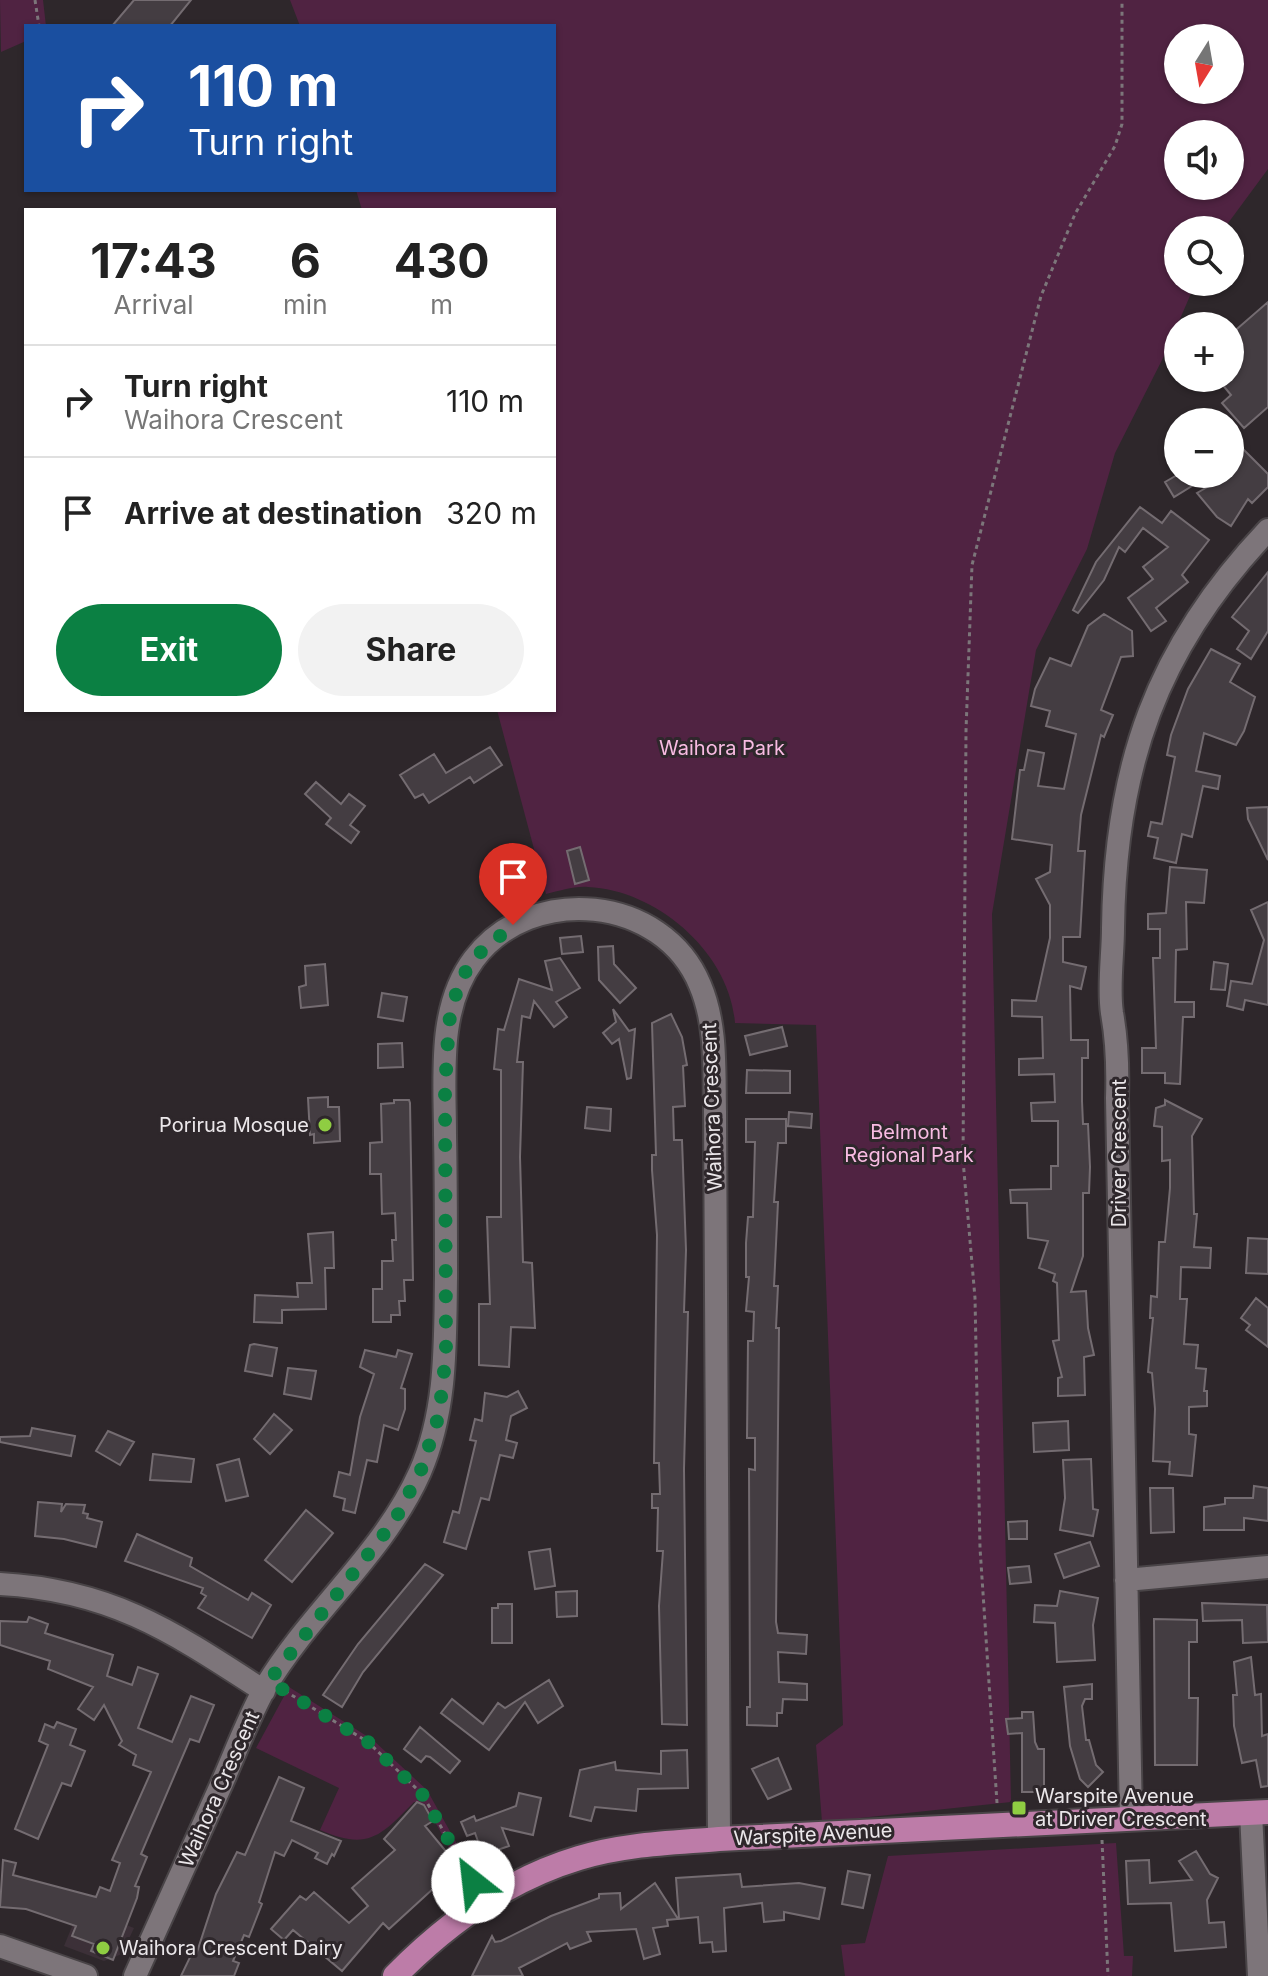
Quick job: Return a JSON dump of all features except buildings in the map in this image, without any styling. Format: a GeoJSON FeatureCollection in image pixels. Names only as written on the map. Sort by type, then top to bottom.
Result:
{"type":"FeatureCollection","features":[{"type":"Feature","properties":{"kind":"main road","name":"Warspite Avenue"},"geometry":{"type":"LineString","coordinates":[[395,1976],[431,1941],[484,1901],[579,1858],[629,1847],[719,1839],[1260,1812]]}},
{"type":"Feature","properties":{"kind":"street","name":"Driver Crescent"},"geometry":{"type":"LineString","coordinates":[[1131,1819],[1119,1053],[1112,1014],[1114,874],[1120,818],[1137,745],[1166,673],[1206,604],[1268,530]]}},
{"type":"Feature","properties":{"kind":"street","name":"Waihora Crescent"},"geometry":{"type":"LineString","coordinates":[[135,1976],[266,1686],[395,1520],[421,1470],[439,1415],[446,1354],[446,1041],[459,982],[475,957],[513,925],[562,909],[595,908],[621,913],[653,930],[679,954],[699,981],[712,1030],[719,1839]]}},
{"type":"Feature","properties":{"kind":"street"},"geometry":{"type":"LineString","coordinates":[[1126,1580],[1268,1567]]}},
{"type":"Feature","properties":{"kind":"street"},"geometry":{"type":"LineString","coordinates":[[0,1584],[84,1594],[167,1627],[266,1686]]}},
{"type":"Feature","properties":{"kind":"street"},"geometry":{"type":"LineString","coordinates":[[1260,1812],[1262,1966]]}},
{"type":"Feature","properties":{"kind":"street"},"geometry":{"type":"LineString","coordinates":[[0,1946],[86,1976]]}},
{"type":"Feature","properties":{"kind":"path"},"geometry":{"type":"LineString","coordinates":[[35,0],[39,24]]}},
{"type":"Feature","properties":{"kind":"path"},"geometry":{"type":"LineString","coordinates":[[998,1824],[980,1548],[975,1298],[963,1160],[966,731],[972,565],[1041,296],[1075,214],[1115,146],[1122,124],[1122,0]]}},
{"type":"Feature","properties":{"kind":"path"},"geometry":{"type":"LineString","coordinates":[[266,1686],[368,1742],[422,1794],[484,1901]]}},
{"type":"Feature","properties":{"kind":"path"},"geometry":{"type":"LineString","coordinates":[[1103,1820],[1108,1976]]}},
{"type":"Feature","properties":{"kind":"shaded area"},"geometry":{"type":"Polygon","coordinates":[[[80,1907],[134,1928],[122,1954],[104,1961],[64,1946],[80,1907]]]}},
{"type":"Feature","properties":{"kind":"green space"},"geometry":{"type":"Polygon","coordinates":[[[0,0],[43,0],[46,24],[24,24],[24,42],[1,52],[0,0]]]}},
{"type":"Feature","properties":{"kind":"green space"},"geometry":{"type":"Polygon","coordinates":[[[290,0],[1268,0],[1268,169],[1233,216],[1164,216],[1164,296],[1190,296],[1183,312],[1164,312],[1164,356],[1115,453],[1087,549],[1036,650],[992,914],[1011,1802],[822,1822],[816,1745],[843,1725],[816,1025],[735,1023],[730,997],[720,973],[704,950],[686,930],[664,913],[639,900],[614,891],[588,887],[546,894],[498,712],[556,712],[556,208],[361,208],[357,192],[556,192],[556,24],[299,24],[290,0]]]}},
{"type":"Feature","properties":{"kind":"green space"},"geometry":{"type":"Polygon","coordinates":[[[289,1687],[373,1740],[427,1790],[476,1878],[469,1883],[425,1804],[414,1802],[392,1824],[373,1837],[350,1839],[320,1830],[339,1788],[256,1748],[289,1687]]]}},
{"type":"Feature","properties":{"kind":"green space"},"geometry":{"type":"Polygon","coordinates":[[[1116,1843],[1124,1956],[1133,1956],[1132,1976],[845,1976],[841,1945],[865,1943],[888,1856],[1116,1843]]]}},
{"type":"Feature","properties":{"kind":"place","name":"Porirua Mosque"},"geometry":{"type":"Point","coordinates":[325,1125]}},
{"type":"Feature","properties":{"kind":"place","name":"Warspite Avenue at Driver Crescent"},"geometry":{"type":"Point","coordinates":[1019,1808]}},
{"type":"Feature","properties":{"kind":"place","name":"Waihora Crescent Dairy"},"geometry":{"type":"Point","coordinates":[103,1948]}},
{"type":"Feature","properties":{"kind":"route"},"geometry":{"type":"LineString","coordinates":[[473,1882],[422,1794],[368,1742],[269,1681],[395,1520],[421,1470],[439,1415],[446,1354],[446,1041],[459,982],[475,957],[513,925]]}},
{"type":"Feature","properties":{"kind":"park label","name":"Waihora Park"},"geometry":{"type":"Point","coordinates":[722,748]}},
{"type":"Feature","properties":{"kind":"park label","name":"Belmont Regional Park"},"geometry":{"type":"Point","coordinates":[909,1144]}}]}
